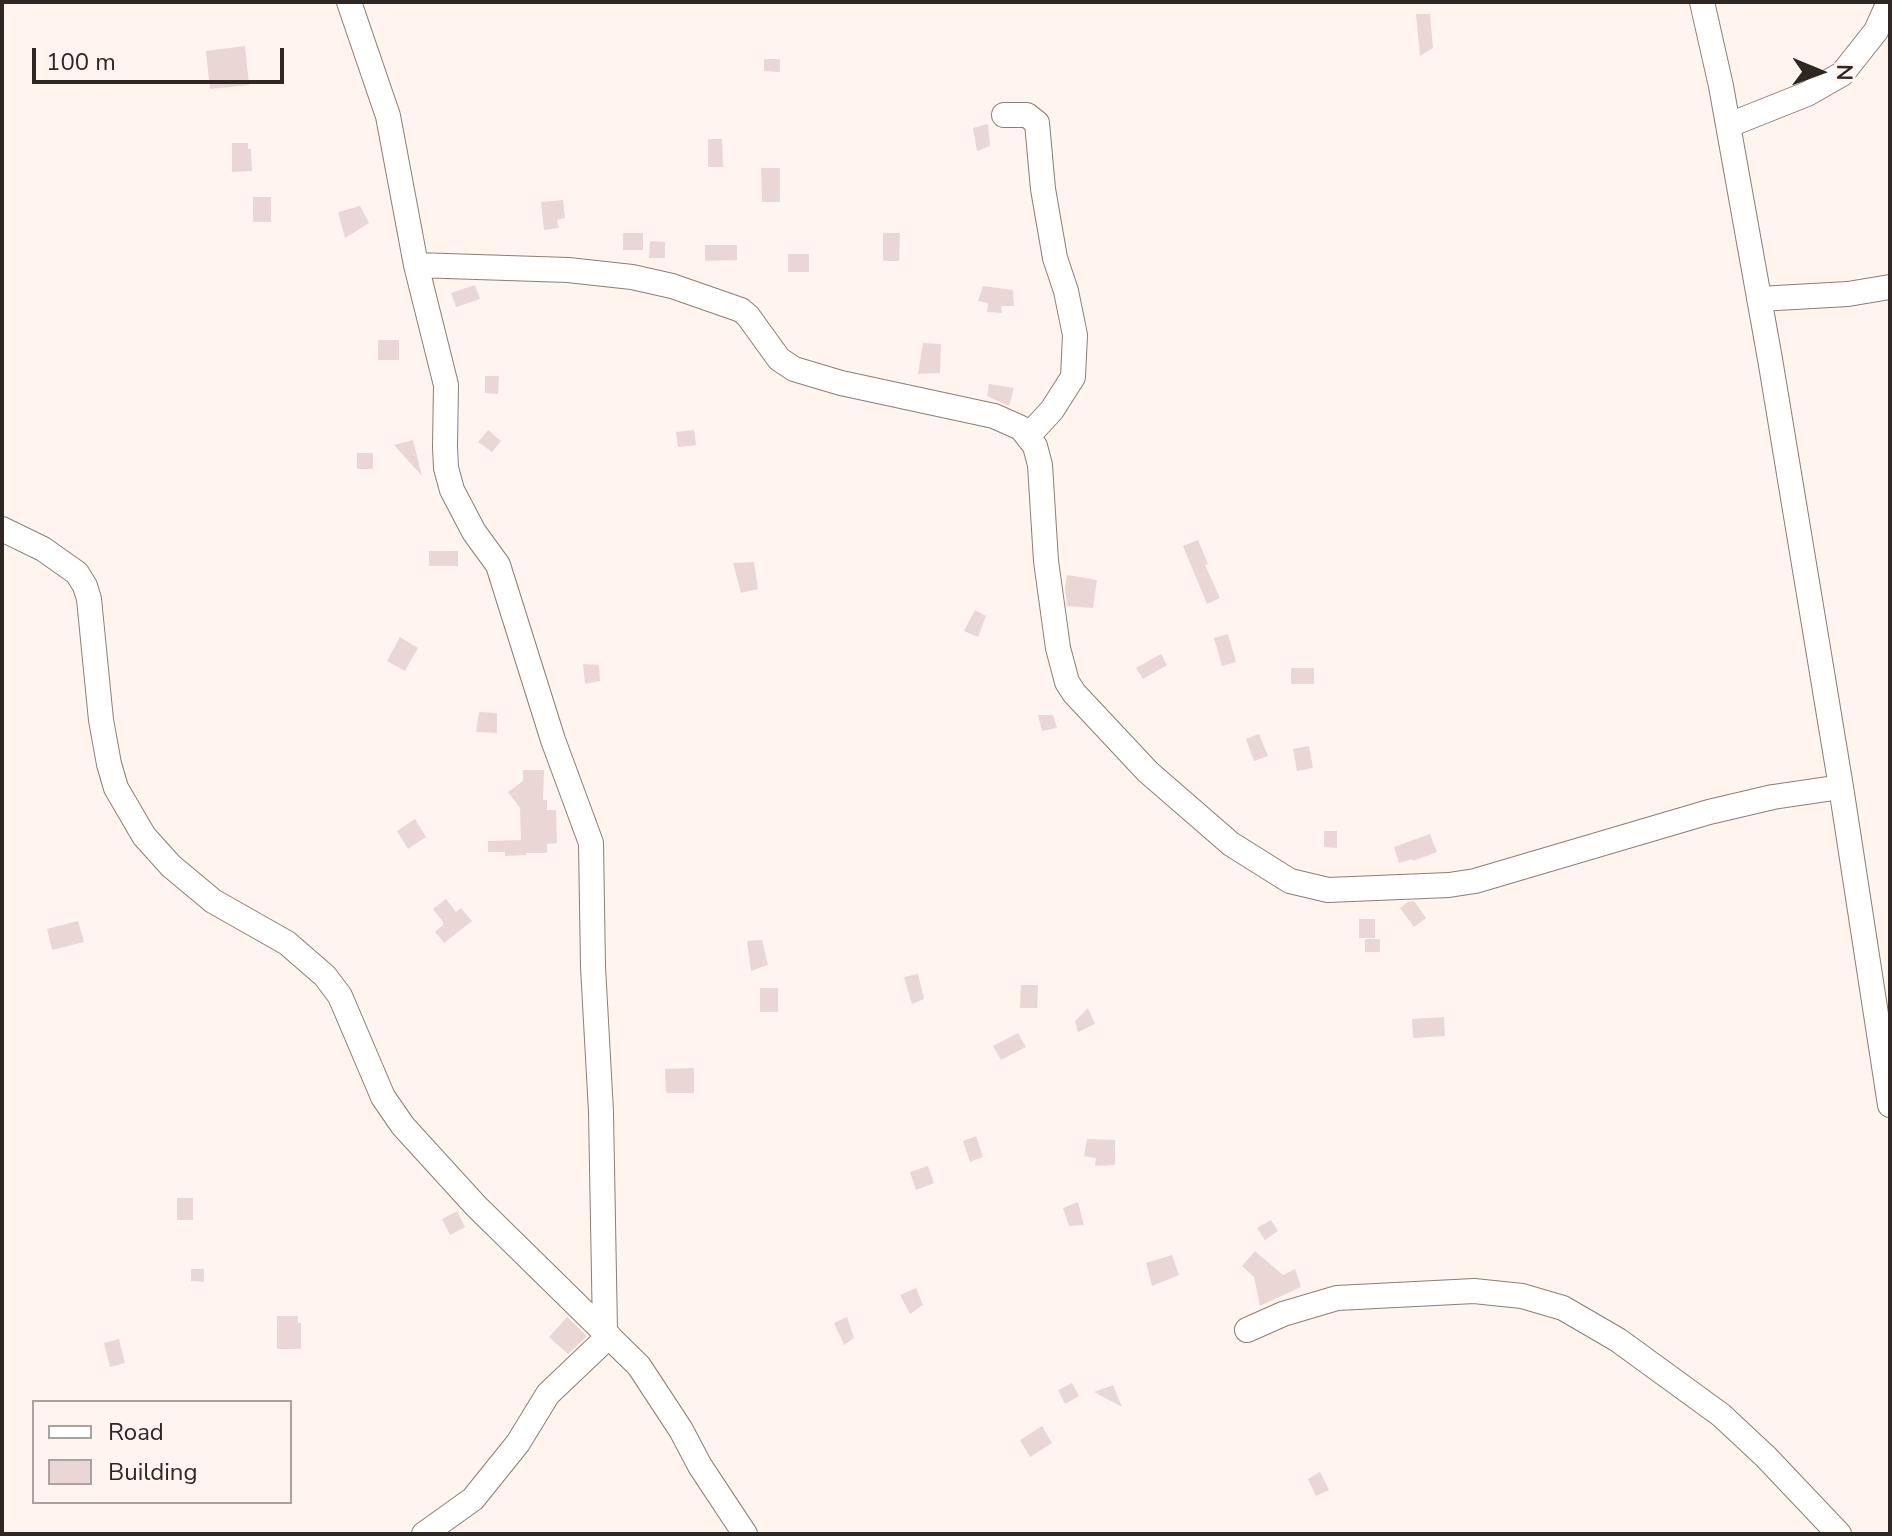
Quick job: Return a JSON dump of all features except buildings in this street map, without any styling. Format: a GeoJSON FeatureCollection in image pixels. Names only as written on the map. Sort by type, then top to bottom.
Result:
{"type":"FeatureCollection","features":[{"type":"Feature","properties":{"kind":"street"},"geometry":{"type":"LineString","coordinates":[[349,2],[388,116],[416,265],[446,385],[446,468],[452,490],[474,532],[498,565],[553,740],[591,843],[607,1334],[548,1394],[518,1443],[473,1499],[424,1534]]}},
{"type":"Feature","properties":{"kind":"street"},"geometry":{"type":"LineString","coordinates":[[1702,2],[1729,125],[1759,299],[1841,787],[1890,1105]]}},
{"type":"Feature","properties":{"kind":"street"},"geometry":{"type":"LineString","coordinates":[[1729,125],[1807,94],[1842,74],[1876,31],[1889,2]]}},
{"type":"Feature","properties":{"kind":"street"},"geometry":{"type":"LineString","coordinates":[[1004,115],[1027,115],[1037,123],[1043,189],[1055,258],[1075,335],[1073,377],[1052,410],[1028,436]]}},
{"type":"Feature","properties":{"kind":"street"},"geometry":{"type":"LineString","coordinates":[[416,265],[568,270],[632,277],[672,286],[741,310],[779,359],[794,369],[841,383],[1012,422],[1035,446],[1040,465],[1046,561],[1058,648],[1067,682],[1114,737],[1177,798],[1231,844],[1290,881],[1328,890],[1449,885],[1475,881],[1709,812],[1773,797],[1841,787]]}},
{"type":"Feature","properties":{"kind":"street"},"geometry":{"type":"LineString","coordinates":[[1759,299],[1848,294],[1890,287]]}},
{"type":"Feature","properties":{"kind":"street"},"geometry":{"type":"LineString","coordinates":[[2,529],[64,563],[77,573],[85,586],[109,764],[116,788],[144,836],[200,892],[287,943],[325,976],[340,996],[383,1097],[403,1126],[476,1206],[639,1366],[745,1534]]}},
{"type":"Feature","properties":{"kind":"street"},"geometry":{"type":"LineString","coordinates":[[1247,1330],[1283,1314],[1337,1298],[1474,1291],[1522,1296],[1563,1308],[1618,1340],[1721,1415],[1839,1534]]}}]}
